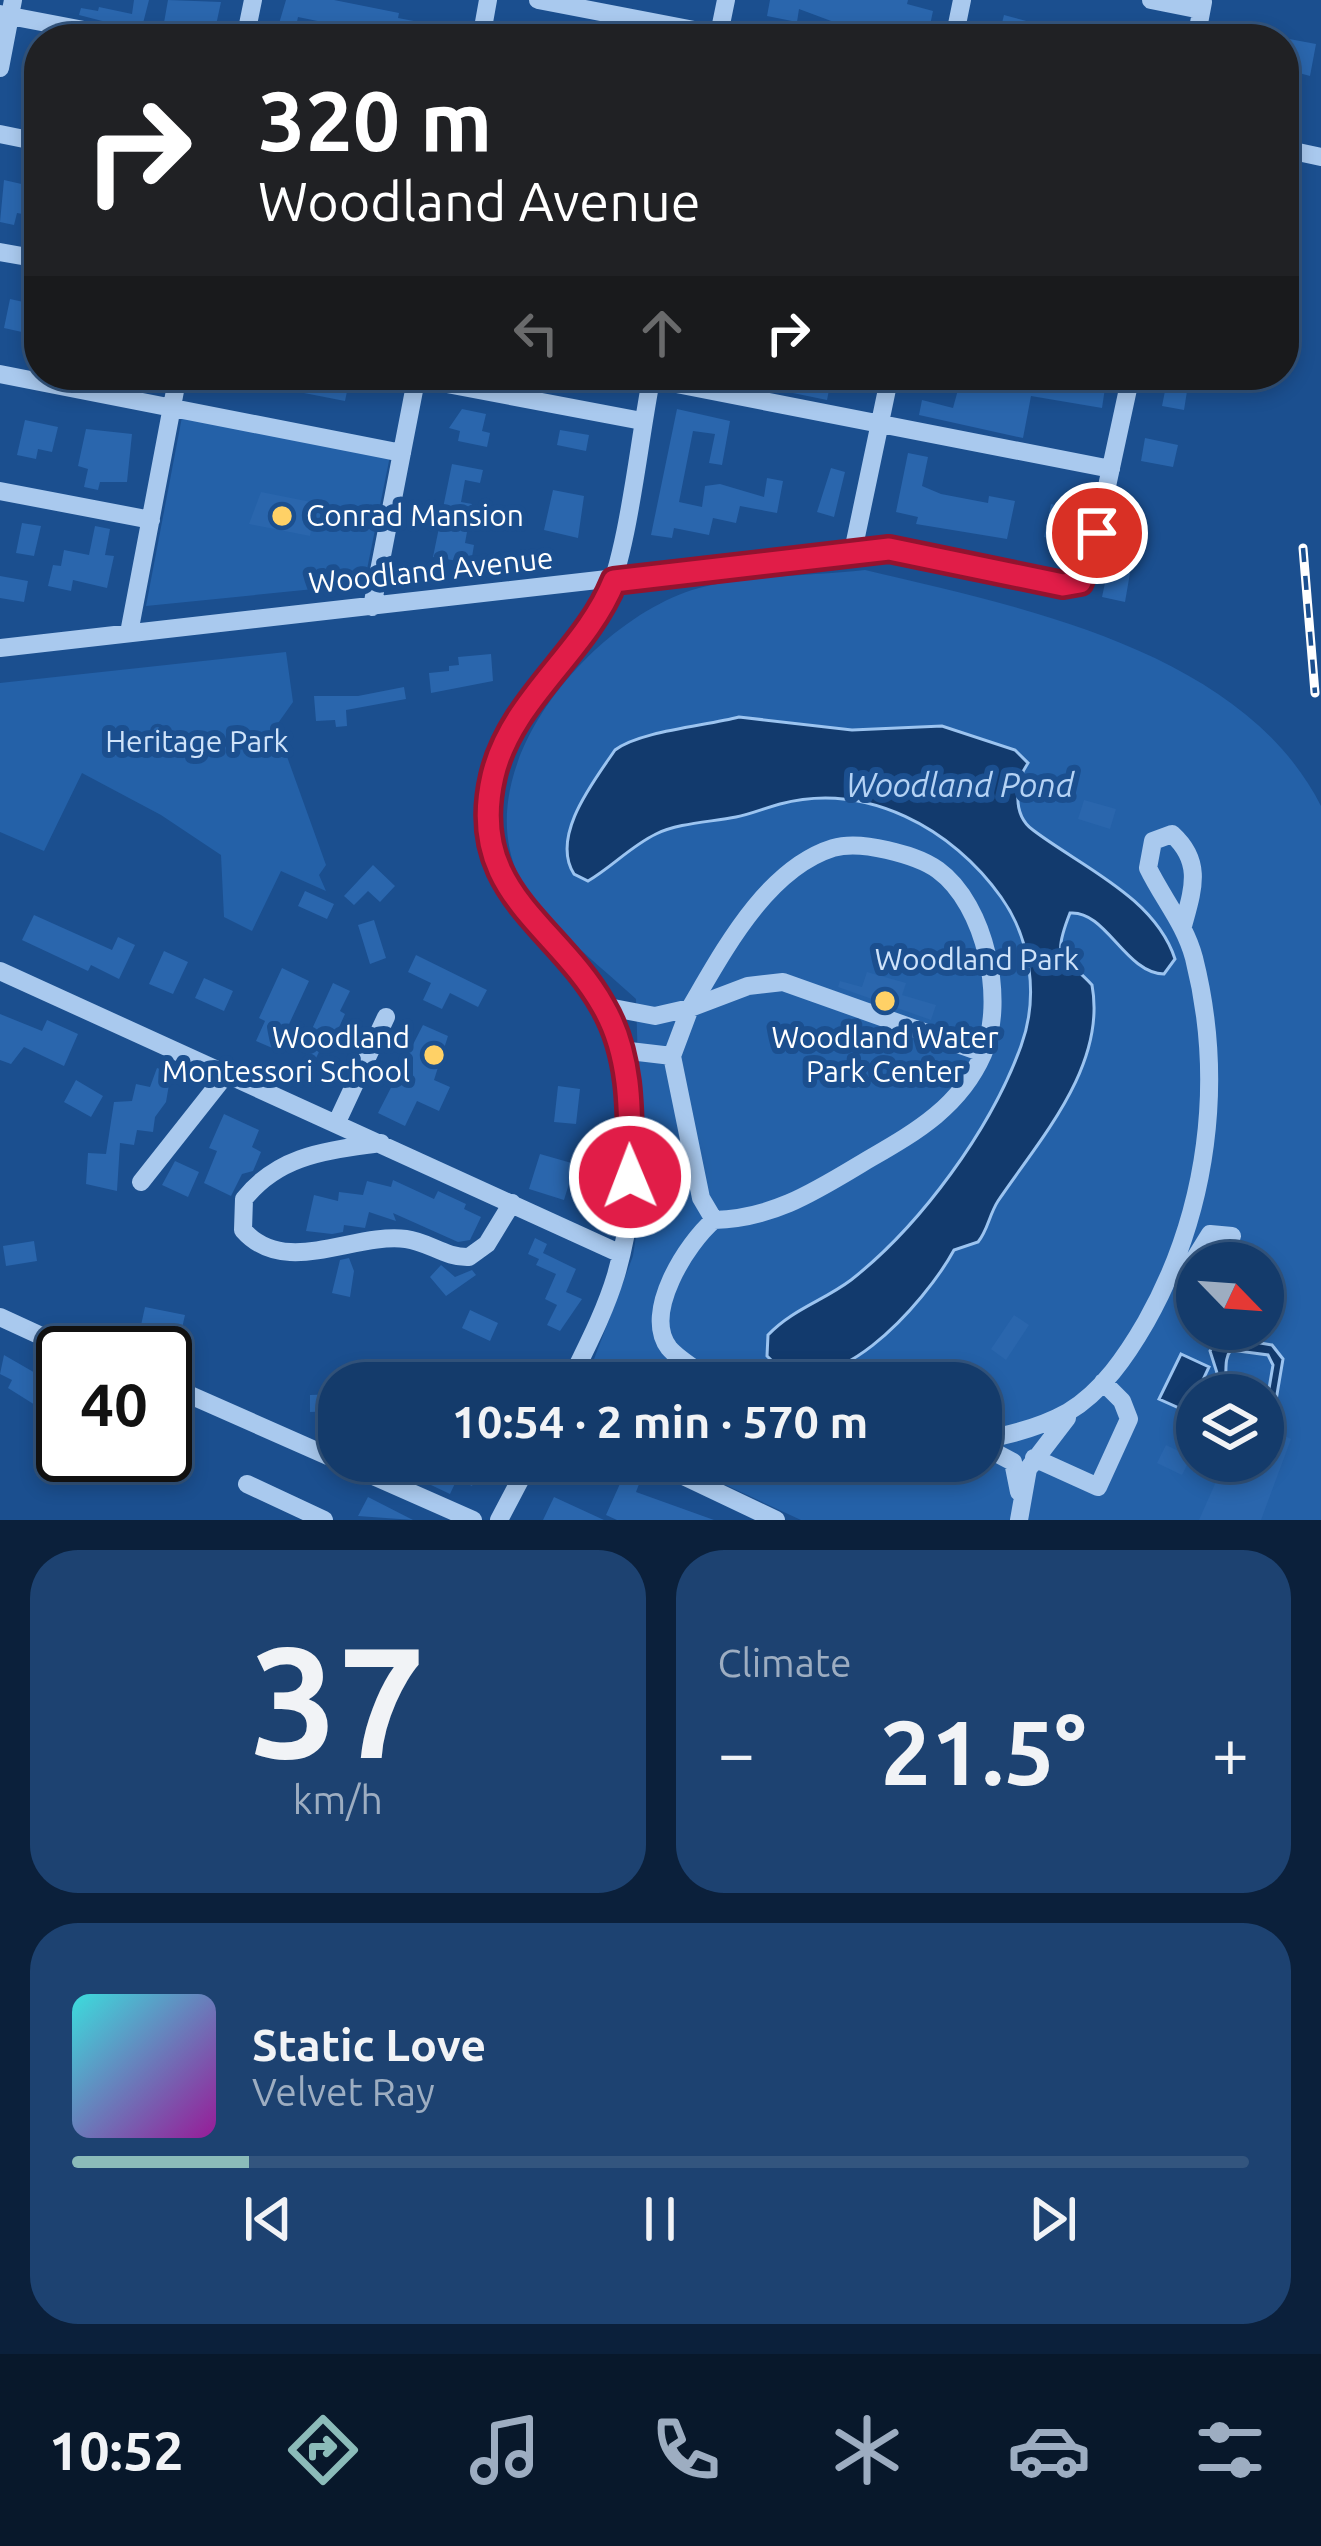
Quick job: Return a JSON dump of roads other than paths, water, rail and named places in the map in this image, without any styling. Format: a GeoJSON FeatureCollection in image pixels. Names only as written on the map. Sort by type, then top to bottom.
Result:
{"type":"FeatureCollection","features":[{"type":"Feature","properties":{"kind":"street"},"geometry":{"type":"LineString","coordinates":[[538,0],[655,24]]}},
{"type":"Feature","properties":{"kind":"street"},"geometry":{"type":"LineString","coordinates":[[1151,0],[1202,5]]}},
{"type":"Feature","properties":{"kind":"street"},"geometry":{"type":"LineString","coordinates":[[0,68],[8,10],[67,24]]}},
{"type":"Feature","properties":{"kind":"street"},"geometry":{"type":"LineString","coordinates":[[86,390],[402,453]]}},
{"type":"Feature","properties":{"kind":"street"},"geometry":{"type":"LineString","coordinates":[[129,633],[175,390]]}},
{"type":"Feature","properties":{"kind":"street"},"geometry":{"type":"LineString","coordinates":[[372,608],[413,390]]}},
{"type":"Feature","properties":{"kind":"street"},"geometry":{"type":"LineString","coordinates":[[479,390],[643,421]]}},
{"type":"Feature","properties":{"kind":"street"},"geometry":{"type":"LineString","coordinates":[[579,1362],[621,1254],[630,1159],[621,1050],[603,1006],[513,896],[497,863],[490,800],[511,732],[591,630],[614,581],[649,390]]}},
{"type":"Feature","properties":{"kind":"street"},"geometry":{"type":"LineString","coordinates":[[716,390],[1111,469],[1128,390]]}},
{"type":"Feature","properties":{"kind":"street"},"geometry":{"type":"LineString","coordinates":[[853,550],[887,390]]}},
{"type":"Feature","properties":{"kind":"street","name":"Woodland Avenue"},"geometry":{"type":"LineString","coordinates":[[0,648],[853,550],[919,554],[1050,585],[1080,582],[1090,566],[1111,469]]}},
{"type":"Feature","properties":{"kind":"street"},"geometry":{"type":"LineString","coordinates":[[0,491],[151,520]]}},
{"type":"Feature","properties":{"kind":"street"},"geometry":{"type":"LineString","coordinates":[[688,1362],[669,1347],[662,1330],[662,1306],[714,1220],[787,1208],[926,1127],[950,1103],[983,1053],[991,1027],[990,976],[963,898],[922,861],[866,845],[834,848],[796,868],[765,896],[690,1008],[671,1056],[701,1198],[714,1220]]}},
{"type":"Feature","properties":{"kind":"street"},"geometry":{"type":"LineString","coordinates":[[1019,1513],[1034,1458],[1135,1342],[1173,1274],[1197,1203],[1207,1115],[1202,1004],[1183,926]]}},
{"type":"Feature","properties":{"kind":"street"},"geometry":{"type":"LineString","coordinates":[[0,971],[621,1254]]}},
{"type":"Feature","properties":{"kind":"street"},"geometry":{"type":"LineString","coordinates":[[603,1006],[633,1015],[690,1008],[748,986],[783,982],[983,1053]]}},
{"type":"Feature","properties":{"kind":"street"},"geometry":{"type":"LineString","coordinates":[[338,1122],[386,1017]]}},
{"type":"Feature","properties":{"kind":"street"},"geometry":{"type":"LineString","coordinates":[[621,1050],[671,1056]]}},
{"type":"Feature","properties":{"kind":"street"},"geometry":{"type":"LineString","coordinates":[[141,1182],[228,1072]]}},
{"type":"Feature","properties":{"kind":"street"},"geometry":{"type":"LineString","coordinates":[[381,1142],[313,1154],[275,1168],[244,1199],[243,1230],[270,1249],[305,1251],[404,1239],[461,1258],[477,1255],[488,1244],[512,1203]]}},
{"type":"Feature","properties":{"kind":"street"},"geometry":{"type":"LineString","coordinates":[[1173,1274],[1192,1263],[1210,1234],[1232,1236]]}},
{"type":"Feature","properties":{"kind":"street"},"geometry":{"type":"LineString","coordinates":[[0,1317],[36,1334]]}},
{"type":"Feature","properties":{"kind":"street"},"geometry":{"type":"LineString","coordinates":[[1034,1458],[1098,1487],[1129,1419],[1122,1401],[1103,1382]]}},
{"type":"Feature","properties":{"kind":"street"},"geometry":{"type":"LineString","coordinates":[[192,1396],[472,1520]]}},
{"type":"Feature","properties":{"kind":"street"},"geometry":{"type":"LineString","coordinates":[[1002,1436],[1078,1405]]}},
{"type":"Feature","properties":{"kind":"street"},"geometry":{"type":"LineString","coordinates":[[1002,1456],[1012,1462],[1019,1513]]}},
{"type":"Feature","properties":{"kind":"street"},"geometry":{"type":"LineString","coordinates":[[499,1520],[519,1482]]}},
{"type":"Feature","properties":{"kind":"street"},"geometry":{"type":"LineString","coordinates":[[696,1482],[776,1520]]}},
{"type":"Feature","properties":{"kind":"street"},"geometry":{"type":"LineString","coordinates":[[247,1484],[324,1520]]}},
{"type":"Feature","properties":{"kind":"water","name":"Woodland Pond"},"geometry":{"type":"Polygon","coordinates":[[[739,717],[852,730],[942,726],[1015,750],[1028,763],[1018,797],[1026,823],[1134,900],[1165,937],[1175,959],[1164,974],[1150,971],[1094,921],[1070,913],[1061,950],[1092,985],[1094,1015],[1080,1073],[1050,1127],[998,1201],[978,1242],[954,1250],[899,1322],[846,1362],[776,1362],[767,1356],[768,1335],[877,1258],[951,1174],[992,1110],[1021,1046],[1030,1008],[1025,950],[1001,897],[958,851],[905,816],[844,799],[780,804],[674,827],[647,839],[588,881],[574,874],[567,843],[586,793],[615,750],[656,734],[739,717]]]}},
{"type":"Feature","properties":{"kind":"water"},"geometry":{"type":"Polygon","coordinates":[[[1231,1350],[1226,1374],[1217,1374],[1210,1351],[1231,1350]]]}},
{"type":"Feature","properties":{"kind":"water"},"geometry":{"type":"Polygon","coordinates":[[[1231,1350],[1276,1350],[1283,1359],[1280,1374],[1271,1374],[1268,1355],[1231,1350]]]}},
{"type":"Feature","properties":{"kind":"water"},"geometry":{"type":"Polygon","coordinates":[[[1181,1354],[1209,1367],[1206,1374],[1176,1374],[1176,1407],[1159,1399],[1181,1354]]]}},
{"type":"Feature","properties":{"kind":"railway"},"geometry":{"type":"LineString","coordinates":[[1303,548],[1315,693]]}},
{"type":"Feature","properties":{"kind":"place","name":"Conrad Mansion"},"geometry":{"type":"Point","coordinates":[282,516]}},
{"type":"Feature","properties":{"kind":"place","name":"Woodland Water Park Center"},"geometry":{"type":"Point","coordinates":[885,1001]}},
{"type":"Feature","properties":{"kind":"place","name":"Woodland Montessori School"},"geometry":{"type":"Point","coordinates":[434,1055]}},
{"type":"Feature","properties":{"kind":"park label","name":"Heritage Park"},"geometry":{"type":"Point","coordinates":[197,742]}},
{"type":"Feature","properties":{"kind":"park label","name":"Woodland Park"},"geometry":{"type":"Point","coordinates":[977,960]}}]}
